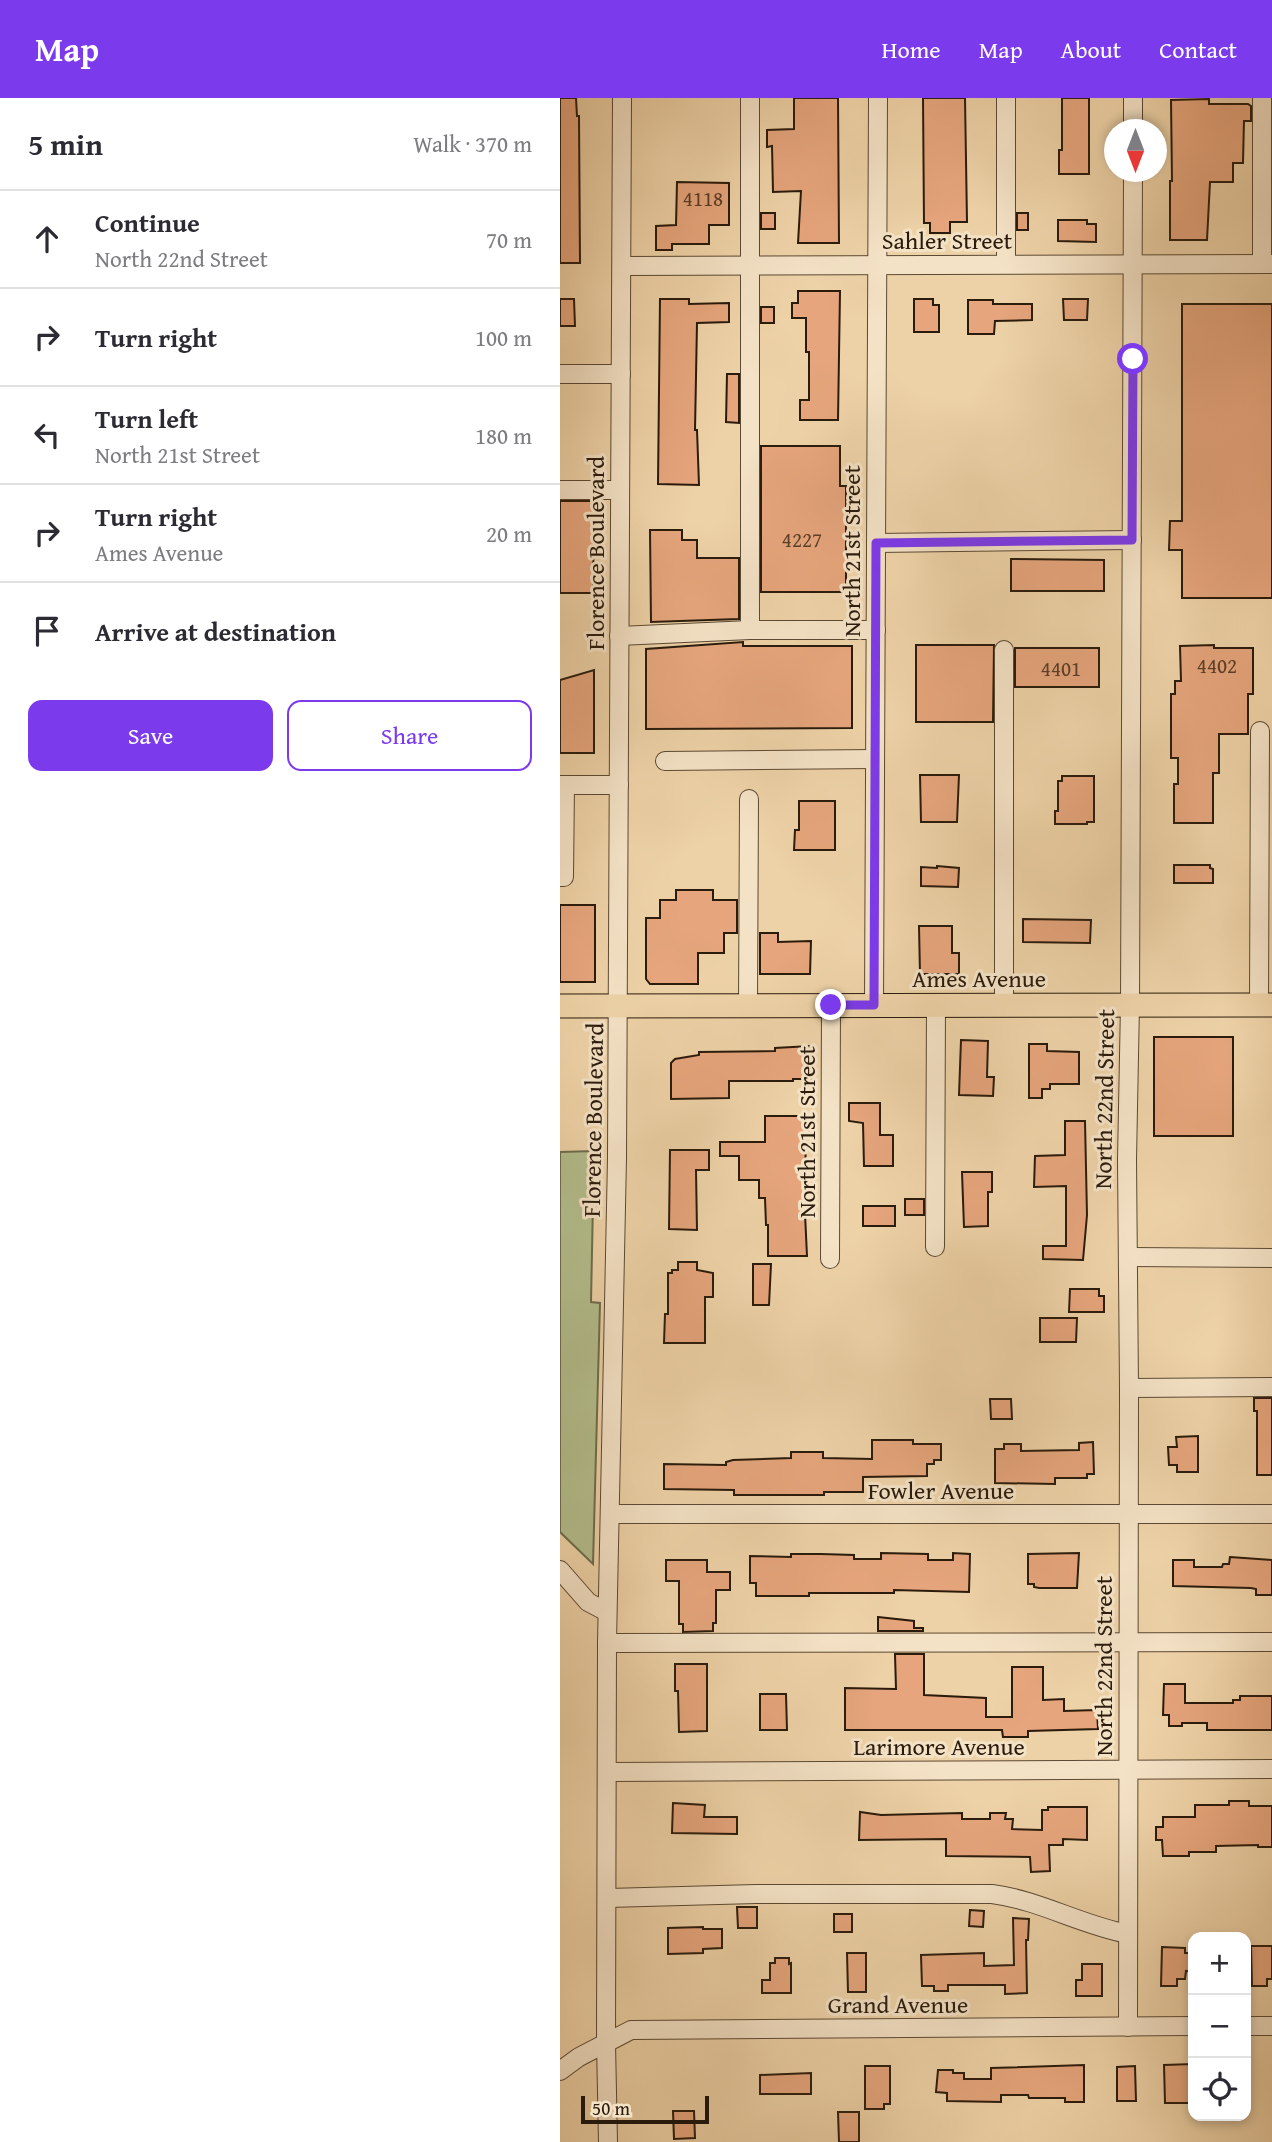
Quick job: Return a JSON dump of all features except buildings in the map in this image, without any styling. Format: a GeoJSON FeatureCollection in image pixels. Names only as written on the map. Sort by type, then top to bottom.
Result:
{"type":"FeatureCollection","features":[{"type":"Feature","properties":{"kind":"main road","name":"Ames Avenue"},"geometry":{"type":"LineString","coordinates":[[560,1006],[1266,1005]]}},
{"type":"Feature","properties":{"kind":"street","name":"Florence Boulevard"},"geometry":{"type":"LineString","coordinates":[[608,2142],[607,1612],[619,1006],[622,98]]}},
{"type":"Feature","properties":{"kind":"street"},"geometry":{"type":"LineString","coordinates":[[750,98],[750,630]]}},
{"type":"Feature","properties":{"kind":"street","name":"North 21st Street"},"geometry":{"type":"LineString","coordinates":[[874,1005],[878,98]]}},
{"type":"Feature","properties":{"kind":"street"},"geometry":{"type":"LineString","coordinates":[[1006,98],[1006,264]]}},
{"type":"Feature","properties":{"kind":"street"},"geometry":{"type":"LineString","coordinates":[[1133,98],[1133,119]]}},
{"type":"Feature","properties":{"kind":"street"},"geometry":{"type":"LineString","coordinates":[[1262,98],[1267,264]]}},
{"type":"Feature","properties":{"kind":"street","name":"North 22nd Street"},"geometry":{"type":"LineString","coordinates":[[1128,2027],[1127,1160],[1133,182]]}},
{"type":"Feature","properties":{"kind":"street","name":"Sahler Street"},"geometry":{"type":"LineString","coordinates":[[622,266],[1267,264]]}},
{"type":"Feature","properties":{"kind":"street"},"geometry":{"type":"LineString","coordinates":[[560,374],[621,374]]}},
{"type":"Feature","properties":{"kind":"street"},"geometry":{"type":"LineString","coordinates":[[560,490],[620,490]]}},
{"type":"Feature","properties":{"kind":"street"},"geometry":{"type":"LineString","coordinates":[[876,543],[1132,540]]}},
{"type":"Feature","properties":{"kind":"street"},"geometry":{"type":"LineString","coordinates":[[619,636],[750,630],[876,630]]}},
{"type":"Feature","properties":{"kind":"street"},"geometry":{"type":"LineString","coordinates":[[1004,650],[1004,1004]]}},
{"type":"Feature","properties":{"kind":"street"},"geometry":{"type":"LineString","coordinates":[[1260,731],[1266,1005]]}},
{"type":"Feature","properties":{"kind":"street"},"geometry":{"type":"LineString","coordinates":[[665,761],[875,759]]}},
{"type":"Feature","properties":{"kind":"street"},"geometry":{"type":"LineString","coordinates":[[560,877],[564,877],[562,785],[619,785]]}},
{"type":"Feature","properties":{"kind":"street"},"geometry":{"type":"LineString","coordinates":[[748,1005],[749,799]]}},
{"type":"Feature","properties":{"kind":"street"},"geometry":{"type":"LineString","coordinates":[[935,1247],[936,1004]]}},
{"type":"Feature","properties":{"kind":"street","name":"North 21st Street"},"geometry":{"type":"LineString","coordinates":[[830,1259],[831,1005]]}},
{"type":"Feature","properties":{"kind":"street"},"geometry":{"type":"LineString","coordinates":[[1128,1257],[1272,1258]]}},
{"type":"Feature","properties":{"kind":"street"},"geometry":{"type":"LineString","coordinates":[[1129,1388],[1272,1387]]}},
{"type":"Feature","properties":{"kind":"street","name":"Fowler Avenue"},"geometry":{"type":"LineString","coordinates":[[610,1514],[1272,1514]]}},
{"type":"Feature","properties":{"kind":"street"},"geometry":{"type":"LineString","coordinates":[[560,1570],[588,1602],[607,1612]]}},
{"type":"Feature","properties":{"kind":"street"},"geometry":{"type":"LineString","coordinates":[[607,1643],[1272,1642]]}},
{"type":"Feature","properties":{"kind":"street","name":"Larimore Avenue"},"geometry":{"type":"LineString","coordinates":[[607,1772],[1272,1769]]}},
{"type":"Feature","properties":{"kind":"street"},"geometry":{"type":"LineString","coordinates":[[607,1898],[756,1894],[992,1894],[1009,1896],[1128,1934]]}},
{"type":"Feature","properties":{"kind":"street","name":"Grand Avenue"},"geometry":{"type":"LineString","coordinates":[[560,2071],[579,2057],[631,2030],[1188,2026]]}},
{"type":"Feature","properties":{"kind":"street"},"geometry":{"type":"LineString","coordinates":[[1251,2026],[1272,2026]]}},
{"type":"Feature","properties":{"kind":"green space"},"geometry":{"type":"Polygon","coordinates":[[[594,1151],[591,1302],[600,1303],[593,1564],[560,1532],[560,1152],[594,1151]]]}},
{"type":"Feature","properties":{"kind":"route"},"geometry":{"type":"LineString","coordinates":[[831,1005],[874,1005],[876,543],[1132,540],[1133,359]]}}]}
